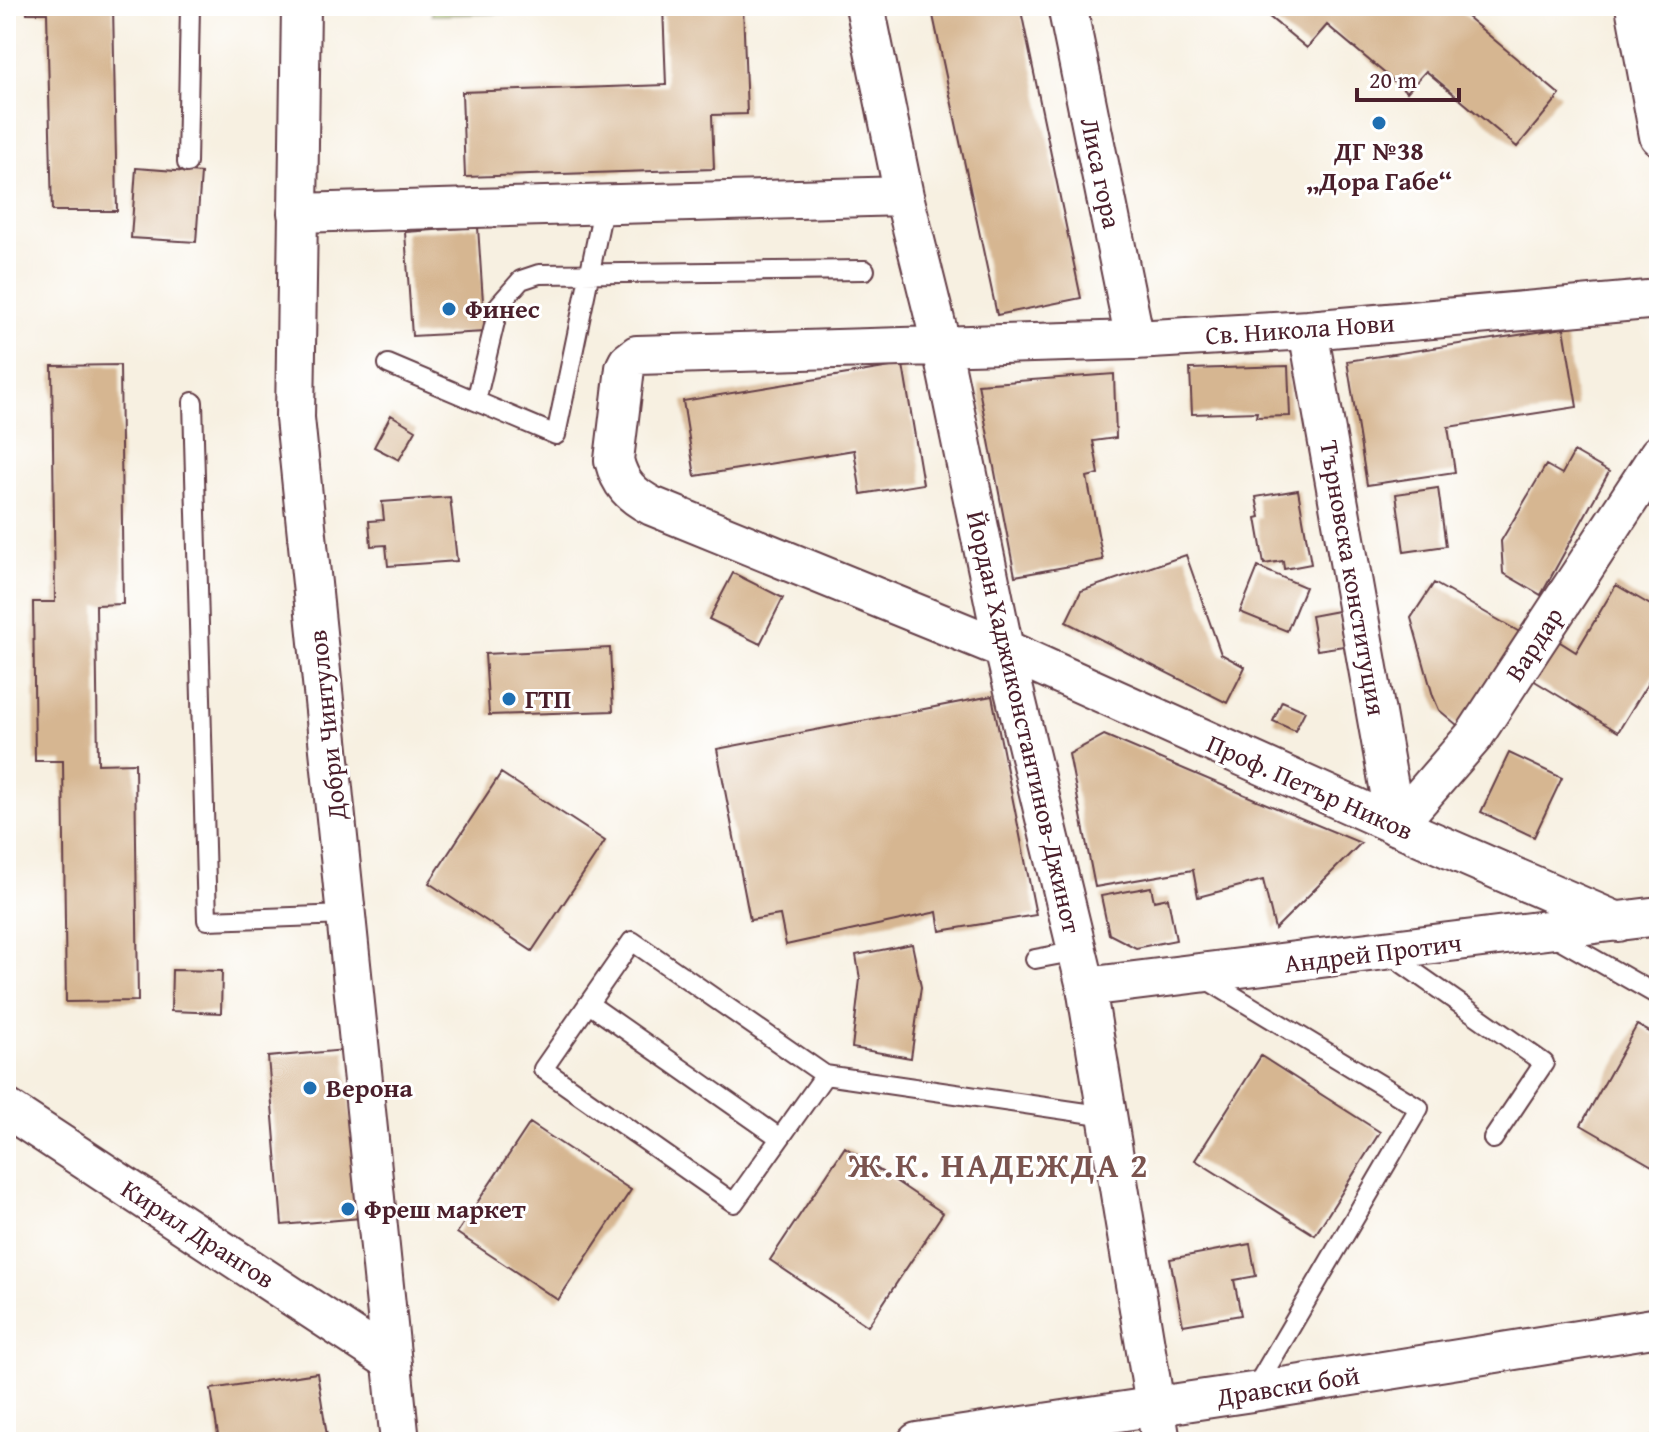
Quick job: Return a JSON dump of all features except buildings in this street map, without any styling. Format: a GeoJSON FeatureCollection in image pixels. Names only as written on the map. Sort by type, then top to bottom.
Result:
{"type":"FeatureCollection","features":[{"type":"Feature","properties":{"kind":"street","name":"Добри Чинтулов"},"geometry":{"type":"LineString","coordinates":[[301,6],[295,418],[389,1360],[400,1442]]}},
{"type":"Feature","properties":{"kind":"street","name":"Йордан Хаджиконстантинов-Джинот"},"geometry":{"type":"LineString","coordinates":[[865,6],[904,196],[941,344],[1004,649],[1086,987],[1158,1424]]}},
{"type":"Feature","properties":{"kind":"street","name":"Лиса гора"},"geometry":{"type":"LineString","coordinates":[[1067,6],[1135,340]]}},
{"type":"Feature","properties":{"kind":"street"},"geometry":{"type":"LineString","coordinates":[[1635,6],[1659,136]]}},
{"type":"Feature","properties":{"kind":"street"},"geometry":{"type":"LineString","coordinates":[[297,213],[904,196]]}},
{"type":"Feature","properties":{"kind":"street","name":"Св. Никола Нови"},"geometry":{"type":"LineString","coordinates":[[941,344],[1135,340],[1308,330],[1659,299]]}},
{"type":"Feature","properties":{"kind":"street","name":"Търновска конституция"},"geometry":{"type":"LineString","coordinates":[[1308,330],[1396,826]]}},
{"type":"Feature","properties":{"kind":"street","name":"Проф. Петър Ников"},"geometry":{"type":"LineString","coordinates":[[941,344],[637,355],[625,368],[614,460],[617,473],[632,495],[652,506],[1004,649],[1396,826],[1618,922]]}},
{"type":"Feature","properties":{"kind":"street","name":"Вардар"},"geometry":{"type":"LineString","coordinates":[[1396,826],[1474,736],[1659,454]]}},
{"type":"Feature","properties":{"kind":"street","name":"Андрей Протич"},"geometry":{"type":"LineString","coordinates":[[1086,987],[1659,916]]}},
{"type":"Feature","properties":{"kind":"street","name":"Кирил Дрангов"},"geometry":{"type":"LineString","coordinates":[[6,1108],[389,1360]]}},
{"type":"Feature","properties":{"kind":"street","name":"Дравски бой"},"geometry":{"type":"LineString","coordinates":[[917,1442],[1158,1424],[1252,1392],[1659,1327]]}},
{"type":"Feature","properties":{"kind":"lane"},"geometry":{"type":"LineString","coordinates":[[187,163],[190,6]]}},
{"type":"Feature","properties":{"kind":"lane"},"geometry":{"type":"LineString","coordinates":[[388,364],[556,435],[587,274],[604,204]]}},
{"type":"Feature","properties":{"kind":"lane"},"geometry":{"type":"LineString","coordinates":[[476,401],[499,305],[507,292],[521,280],[539,274],[865,270]]}},
{"type":"Feature","properties":{"kind":"lane"},"geometry":{"type":"LineString","coordinates":[[193,402],[207,920],[346,915]]}},
{"type":"Feature","properties":{"kind":"lane"},"geometry":{"type":"LineString","coordinates":[[1546,931],[1659,996]]}},
{"type":"Feature","properties":{"kind":"lane"},"geometry":{"type":"LineString","coordinates":[[825,1075],[734,1203],[543,1069],[632,941],[825,1075],[1107,1116]]}},
{"type":"Feature","properties":{"kind":"lane"},"geometry":{"type":"LineString","coordinates":[[1035,959],[1078,951]]}},
{"type":"Feature","properties":{"kind":"lane"},"geometry":{"type":"LineString","coordinates":[[1385,951],[1544,1063],[1493,1139]]}},
{"type":"Feature","properties":{"kind":"lane"},"geometry":{"type":"LineString","coordinates":[[1198,974],[1419,1108],[1252,1392]]}},
{"type":"Feature","properties":{"kind":"lane"},"geometry":{"type":"LineString","coordinates":[[589,1004],[780,1138]]}},
{"type":"Feature","properties":{"kind":"green space"},"geometry":{"type":"Polygon","coordinates":[[[432,6],[582,6],[582,11],[432,15],[432,6]]]}},
{"type":"Feature","properties":{"kind":"place","name":"ДГ №38 „Дора Габе“"},"geometry":{"type":"Point","coordinates":[1379,123]}},
{"type":"Feature","properties":{"kind":"place","name":"Финес"},"geometry":{"type":"Point","coordinates":[449,309]}},
{"type":"Feature","properties":{"kind":"place","name":"ГТП"},"geometry":{"type":"Point","coordinates":[509,699]}},
{"type":"Feature","properties":{"kind":"place","name":"Верона"},"geometry":{"type":"Point","coordinates":[310,1088]}},
{"type":"Feature","properties":{"kind":"place","name":"Фреш маркет"},"geometry":{"type":"Point","coordinates":[348,1209]}},
{"type":"Feature","properties":{"kind":"district","name":"Ж.К. НАДЕЖДА 2"},"geometry":{"type":"Point","coordinates":[999,1165]}}]}
